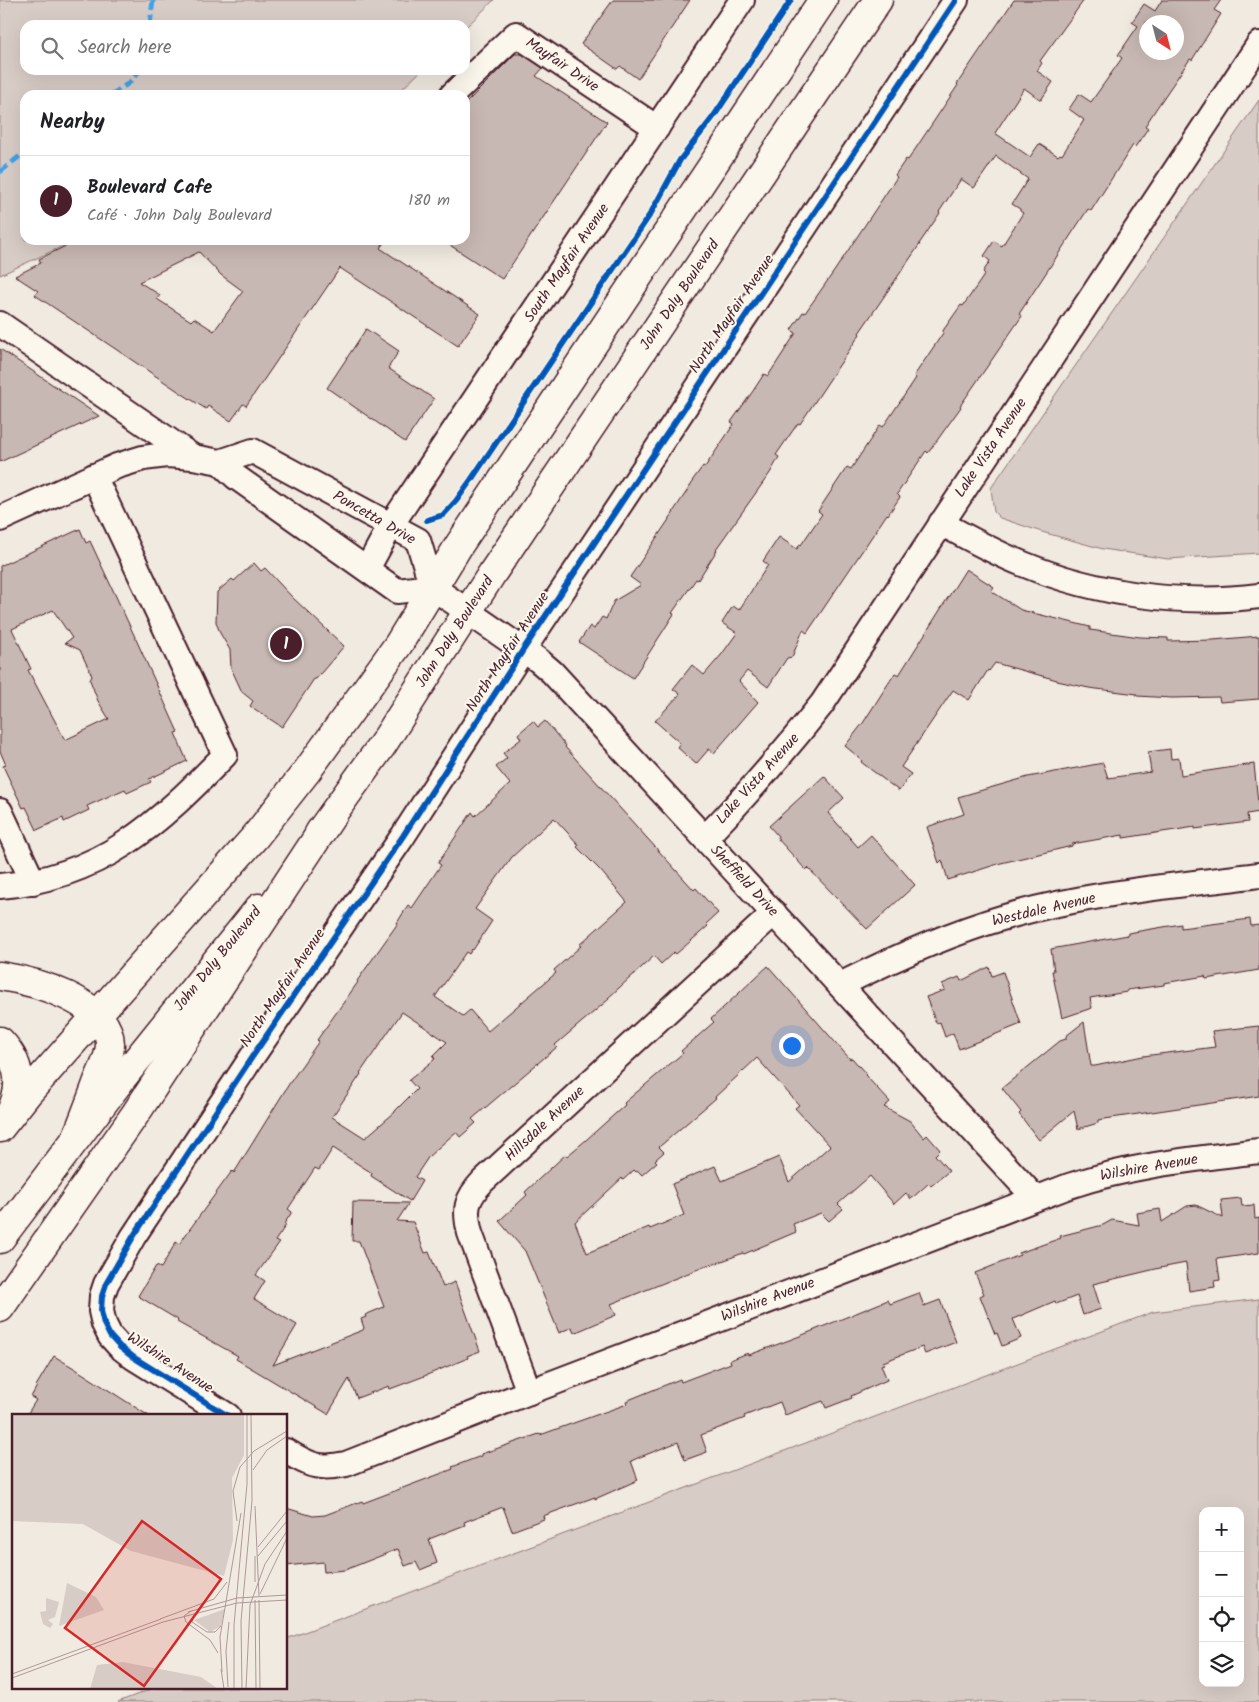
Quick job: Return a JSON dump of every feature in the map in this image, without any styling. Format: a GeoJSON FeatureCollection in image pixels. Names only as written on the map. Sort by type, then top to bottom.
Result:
{"type":"FeatureCollection","features":[{"type":"Feature","properties":{"kind":"main road"},"geometry":{"type":"LineString","coordinates":[[4,1122],[190,913],[277,810],[307,771],[398,645],[432,587],[823,0]]}},
{"type":"Feature","properties":{"kind":"main road","name":"John Daly Boulevard"},"geometry":{"type":"LineString","coordinates":[[0,1239],[76,1138],[333,814],[383,744],[468,612],[878,0]]}},
{"type":"Feature","properties":{"kind":"main road"},"geometry":{"type":"LineString","coordinates":[[0,1308],[136,1113],[333,814]]}},
{"type":"Feature","properties":{"kind":"main road"},"geometry":{"type":"LineString","coordinates":[[0,976],[30,982],[58,992],[80,1004],[97,1017],[106,1029],[109,1038],[108,1053],[76,1138]]}},
{"type":"Feature","properties":{"kind":"main road"},"geometry":{"type":"LineString","coordinates":[[0,1042],[12,1056],[18,1075],[16,1096],[4,1122]]}},
{"type":"Feature","properties":{"kind":"street","name":"South Mayfair Avenue"},"geometry":{"type":"LineString","coordinates":[[367,569],[391,525],[742,0]]}},
{"type":"Feature","properties":{"kind":"street","name":"North Mayfair Avenue"},"geometry":{"type":"LineString","coordinates":[[104,1324],[101,1311],[102,1296],[106,1284],[133,1237],[252,1057],[403,836],[523,650],[956,0]]}},
{"type":"Feature","properties":{"kind":"street","name":"Mayfair Drive"},"geometry":{"type":"LineString","coordinates":[[457,90],[516,34],[657,128]]}},
{"type":"Feature","properties":{"kind":"street","name":"Lake Vista Avenue"},"geometry":{"type":"LineString","coordinates":[[705,838],[787,749],[822,704],[1259,44]]}},
{"type":"Feature","properties":{"kind":"street"},"geometry":{"type":"LineString","coordinates":[[0,324],[194,456]]}},
{"type":"Feature","properties":{"kind":"street","name":"Poncetta Drive"},"geometry":{"type":"LineString","coordinates":[[220,462],[253,451],[418,540],[432,587]]}},
{"type":"Feature","properties":{"kind":"street"},"geometry":{"type":"LineString","coordinates":[[0,519],[117,466],[143,458],[194,456],[220,462],[236,477],[397,591],[432,587]]}},
{"type":"Feature","properties":{"kind":"street"},"geometry":{"type":"LineString","coordinates":[[0,886],[33,882],[84,866],[138,836],[188,793],[225,755],[94,476]]}},
{"type":"Feature","properties":{"kind":"street"},"geometry":{"type":"LineString","coordinates":[[941,523],[1024,565],[1062,578],[1101,588],[1148,596],[1194,600],[1259,596]]}},
{"type":"Feature","properties":{"kind":"street","name":"Sheffield Drive"},"geometry":{"type":"LineString","coordinates":[[432,587],[552,672],[1035,1198]]}},
{"type":"Feature","properties":{"kind":"street"},"geometry":{"type":"LineString","coordinates":[[0,811],[33,882]]}},
{"type":"Feature","properties":{"kind":"street","name":"Westdale Avenue"},"geometry":{"type":"LineString","coordinates":[[840,986],[918,948],[1006,917],[1097,897],[1259,875]]}},
{"type":"Feature","properties":{"kind":"street","name":"Hillsdale Avenue"},"geometry":{"type":"LineString","coordinates":[[529,1392],[466,1219],[467,1206],[472,1192],[774,912]]}},
{"type":"Feature","properties":{"kind":"street","name":"Wilshire Avenue"},"geometry":{"type":"LineString","coordinates":[[288,1452],[313,1466],[329,1467],[346,1464],[1035,1198],[1101,1176],[1136,1167],[1259,1151]]}},
{"type":"Feature","properties":{"kind":"street","name":"Wilshire Avenue"},"geometry":{"type":"LineString","coordinates":[[104,1324],[110,1336],[120,1347],[197,1408],[220,1414]]}},
{"type":"Feature","properties":{"kind":"shaded area"},"geometry":{"type":"Polygon","coordinates":[[[0,0],[494,0],[470,23],[470,20],[20,20],[20,75],[417,75],[401,90],[20,90],[20,245],[65,245],[0,275],[0,0]]]}},
{"type":"Feature","properties":{"kind":"shaded area"},"geometry":{"type":"Polygon","coordinates":[[[1259,100],[1259,553],[1168,559],[1103,549],[1000,518],[994,512],[991,488],[1259,100]]]}},
{"type":"Feature","properties":{"kind":"shaded area"},"geometry":{"type":"Polygon","coordinates":[[[1259,1299],[1259,1702],[118,1702],[149,1690],[288,1690],[288,1638],[1153,1312],[1259,1299]]]}},
{"type":"Feature","properties":{"kind":"building"},"geometry":{"type":"Polygon","coordinates":[[[613,0],[690,0],[638,79],[620,66],[617,69],[581,44],[613,0]]]}},
{"type":"Feature","properties":{"kind":"building"},"geometry":{"type":"Polygon","coordinates":[[[1014,0],[1084,0],[1040,61],[1042,63],[1037,71],[1053,82],[1041,100],[1024,88],[995,133],[1030,157],[1039,144],[1058,156],[1062,155],[1084,120],[1069,109],[1079,94],[1091,102],[1122,58],[1118,55],[1138,26],[1132,22],[1144,4],[1155,11],[1162,0],[1221,0],[1214,10],[1221,14],[1192,60],[1190,59],[1145,126],[1148,128],[1135,147],[1133,145],[1091,211],[1088,209],[1019,314],[1022,316],[961,407],[928,453],[926,451],[897,494],[900,497],[807,633],[803,630],[792,657],[787,658],[768,687],[747,671],[739,681],[758,702],[714,753],[709,749],[696,764],[677,747],[680,743],[655,721],[680,694],[673,689],[692,665],[704,675],[737,633],[722,623],[733,606],[739,610],[768,565],[763,561],[779,537],[797,549],[801,545],[822,514],[818,511],[847,467],[851,469],[880,425],[883,427],[916,378],[914,376],[942,332],[985,274],[983,272],[990,261],[984,256],[994,241],[1002,246],[1023,213],[1012,204],[1028,179],[996,156],[974,188],[961,179],[800,424],[798,423],[776,455],[779,457],[770,473],[716,549],[698,580],[696,579],[672,613],[674,614],[633,678],[579,642],[590,626],[594,629],[602,617],[606,619],[614,601],[641,585],[630,577],[674,512],[692,481],[703,466],[705,467],[734,424],[731,422],[764,374],[768,376],[796,333],[791,330],[835,270],[897,177],[895,175],[906,159],[908,160],[1014,0]]]}},
{"type":"Feature","properties":{"kind":"building"},"geometry":{"type":"Polygon","coordinates":[[[515,54],[522,54],[543,68],[536,76],[607,122],[502,279],[450,245],[470,245],[470,99],[515,54]]]}},
{"type":"Feature","properties":{"kind":"building"},"geometry":{"type":"Polygon","coordinates":[[[68,245],[382,245],[380,248],[480,314],[458,346],[340,268],[246,406],[243,404],[231,421],[208,406],[206,409],[184,395],[35,295],[38,291],[15,276],[41,263],[39,259],[68,245]],[[199,252],[139,282],[160,295],[157,299],[191,321],[194,318],[214,331],[243,291],[221,275],[199,252]]]}},
{"type":"Feature","properties":{"kind":"building"},"geometry":{"type":"Polygon","coordinates":[[[366,329],[399,351],[388,368],[434,399],[405,442],[327,388],[366,329]]]}},
{"type":"Feature","properties":{"kind":"building"},"geometry":{"type":"Polygon","coordinates":[[[0,349],[99,416],[0,462],[0,349]]]}},
{"type":"Feature","properties":{"kind":"building"},"geometry":{"type":"Polygon","coordinates":[[[80,529],[86,543],[90,541],[134,635],[178,732],[175,733],[187,761],[149,779],[151,782],[127,793],[125,789],[87,806],[89,810],[64,822],[63,818],[37,830],[26,807],[23,808],[3,766],[6,765],[0,751],[0,566],[80,529]],[[53,610],[12,629],[31,669],[28,670],[65,740],[109,719],[98,701],[90,680],[92,676],[80,650],[65,643],[72,638],[53,610]]]}},
{"type":"Feature","properties":{"kind":"building"},"geometry":{"type":"Polygon","coordinates":[[[254,563],[261,571],[265,568],[292,597],[344,646],[314,679],[282,727],[250,706],[253,701],[242,692],[231,668],[230,650],[216,622],[217,592],[232,579],[234,581],[254,563]]]}},
{"type":"Feature","properties":{"kind":"building"},"geometry":{"type":"Polygon","coordinates":[[[966,569],[994,587],[991,591],[1021,610],[1090,627],[1090,630],[1140,637],[1168,638],[1168,641],[1259,636],[1259,699],[1220,702],[1219,697],[1172,698],[1137,696],[1137,694],[1089,688],[1057,681],[995,663],[988,670],[969,700],[953,690],[901,767],[911,774],[899,791],[861,762],[862,760],[845,746],[863,723],[895,673],[899,675],[966,569]]]}},
{"type":"Feature","properties":{"kind":"building"},"geometry":{"type":"Polygon","coordinates":[[[533,721],[538,727],[545,721],[565,747],[609,796],[694,890],[696,888],[718,913],[706,924],[708,926],[676,954],[674,952],[661,964],[654,956],[609,999],[555,1045],[557,1047],[472,1119],[476,1123],[460,1137],[456,1132],[429,1156],[415,1177],[422,1181],[410,1201],[371,1176],[372,1173],[333,1148],[319,1170],[315,1168],[288,1209],[292,1212],[275,1241],[279,1243],[256,1275],[265,1281],[254,1299],[297,1325],[273,1365],[363,1330],[361,1319],[366,1317],[365,1315],[384,1307],[359,1241],[352,1241],[353,1202],[409,1203],[397,1221],[413,1222],[425,1253],[429,1252],[443,1287],[455,1282],[480,1351],[422,1377],[390,1389],[389,1386],[357,1398],[349,1379],[328,1414],[236,1359],[238,1356],[177,1322],[178,1320],[138,1296],[156,1266],[161,1268],[176,1242],[179,1244],[232,1171],[234,1173],[289,1084],[319,1041],[317,1040],[398,923],[408,905],[412,908],[441,865],[438,863],[472,812],[475,816],[510,784],[496,767],[507,758],[503,753],[521,739],[518,734],[533,721]],[[554,818],[512,857],[475,909],[492,921],[473,950],[469,954],[466,952],[435,997],[463,1016],[470,1010],[488,1031],[556,973],[554,970],[581,946],[579,945],[627,902],[600,870],[577,847],[579,845],[554,818]],[[402,1012],[332,1117],[365,1138],[395,1112],[417,1089],[409,1080],[435,1059],[433,1056],[447,1042],[402,1012]]]}},
{"type":"Feature","properties":{"kind":"building"},"geometry":{"type":"Polygon","coordinates":[[[1170,749],[1171,759],[1179,758],[1181,775],[1254,764],[1259,812],[1247,814],[1248,822],[1195,829],[1195,827],[1123,838],[1123,835],[1072,844],[1072,846],[1001,863],[948,880],[942,860],[939,863],[927,827],[964,814],[958,797],[1028,777],[1103,763],[1108,778],[1151,772],[1148,752],[1170,749]]]}},
{"type":"Feature","properties":{"kind":"building"},"geometry":{"type":"Polygon","coordinates":[[[824,776],[844,798],[828,813],[858,847],[871,835],[915,885],[867,929],[808,868],[806,870],[777,838],[778,836],[769,826],[824,776]]]}},
{"type":"Feature","properties":{"kind":"building"},"geometry":{"type":"Polygon","coordinates":[[[1250,919],[1251,926],[1259,925],[1259,970],[1206,979],[1205,976],[1090,998],[1092,1008],[1062,1018],[1052,971],[1054,971],[1051,949],[1181,924],[1181,928],[1250,919]]]}},
{"type":"Feature","properties":{"kind":"building"},"geometry":{"type":"Polygon","coordinates":[[[768,966],[890,1102],[884,1107],[910,1121],[924,1138],[927,1135],[940,1150],[935,1155],[949,1171],[931,1186],[929,1183],[911,1199],[906,1193],[894,1204],[870,1176],[838,1204],[843,1209],[829,1221],[821,1213],[793,1224],[796,1232],[744,1254],[711,1264],[611,1304],[616,1315],[574,1333],[572,1327],[559,1333],[525,1251],[499,1221],[527,1195],[525,1192],[565,1155],[567,1156],[586,1140],[625,1105],[624,1103],[683,1053],[681,1051],[714,1022],[711,1019],[768,966]],[[757,1058],[716,1098],[659,1147],[664,1152],[655,1160],[657,1162],[642,1175],[634,1170],[623,1180],[622,1178],[575,1222],[587,1253],[649,1227],[650,1229],[684,1215],[672,1184],[715,1166],[722,1181],[779,1157],[789,1182],[830,1146],[795,1108],[799,1105],[757,1058]]]}},
{"type":"Feature","properties":{"kind":"building"},"geometry":{"type":"Polygon","coordinates":[[[989,967],[992,976],[1003,972],[1021,1024],[959,1049],[953,1033],[945,1037],[940,1022],[936,1023],[926,997],[945,990],[942,984],[959,977],[961,981],[989,967]]]}},
{"type":"Feature","properties":{"kind":"building"},"geometry":{"type":"Polygon","coordinates":[[[1084,1022],[1091,1066],[1143,1056],[1215,1047],[1212,1031],[1259,1026],[1259,1096],[1098,1120],[1098,1123],[1078,1129],[1074,1111],[1039,1140],[1019,1114],[1021,1112],[1002,1088],[1060,1041],[1066,1039],[1066,1036],[1084,1022]]]}},
{"type":"Feature","properties":{"kind":"building"},"geometry":{"type":"Polygon","coordinates":[[[1241,1198],[1242,1206],[1254,1205],[1255,1219],[1259,1218],[1259,1253],[1217,1259],[1220,1280],[1214,1281],[1215,1287],[1189,1291],[1186,1263],[1093,1284],[1101,1309],[1083,1315],[1077,1296],[1056,1304],[1055,1301],[1013,1319],[1021,1338],[1002,1346],[997,1333],[995,1334],[980,1296],[984,1294],[975,1273],[1020,1255],[1019,1253],[1061,1238],[1060,1236],[1103,1225],[1112,1220],[1139,1225],[1137,1213],[1160,1209],[1162,1222],[1187,1206],[1196,1205],[1223,1218],[1221,1200],[1241,1198]]]}},
{"type":"Feature","properties":{"kind":"building"},"geometry":{"type":"Polygon","coordinates":[[[919,1293],[924,1306],[940,1300],[956,1342],[925,1354],[922,1347],[883,1362],[884,1364],[881,1365],[887,1380],[851,1396],[852,1398],[826,1408],[823,1401],[785,1415],[780,1402],[744,1416],[745,1418],[701,1435],[707,1452],[685,1460],[678,1442],[640,1457],[631,1461],[638,1480],[595,1499],[595,1497],[543,1516],[544,1519],[512,1531],[503,1507],[464,1522],[465,1525],[429,1539],[437,1563],[420,1570],[416,1562],[405,1566],[398,1549],[345,1570],[324,1572],[323,1562],[288,1566],[288,1509],[313,1516],[325,1515],[362,1501],[363,1503],[453,1469],[452,1467],[481,1456],[481,1454],[627,1404],[626,1401],[680,1379],[681,1382],[731,1363],[730,1360],[800,1336],[888,1300],[890,1304],[919,1293]]]}},
{"type":"Feature","properties":{"kind":"building"},"geometry":{"type":"Polygon","coordinates":[[[54,1356],[146,1414],[27,1414],[36,1400],[31,1397],[54,1356]]]}},
{"type":"Feature","properties":{"kind":"marked path"},"geometry":{"type":"LineString","coordinates":[[151,20],[153,0]]}},
{"type":"Feature","properties":{"kind":"marked path"},"geometry":{"type":"LineString","coordinates":[[118,90],[129,83],[136,75]]}},
{"type":"Feature","properties":{"kind":"marked path"},"geometry":{"type":"LineString","coordinates":[[0,172],[20,156]]}},
{"type":"Feature","properties":{"kind":"cycle path"},"geometry":{"type":"LineString","coordinates":[[427,520],[443,515],[471,480],[651,213],[680,160],[714,116],[791,0]]}},
{"type":"Feature","properties":{"kind":"cycle path"},"geometry":{"type":"LineString","coordinates":[[225,1414],[120,1347],[110,1336],[104,1324],[101,1311],[102,1296],[106,1284],[133,1237],[252,1057],[403,836],[523,650],[956,0]]}},
{"type":"Feature","properties":{"kind":"place","name":"Boulevard Cafe"},"geometry":{"type":"Point","coordinates":[286,644]}}]}
